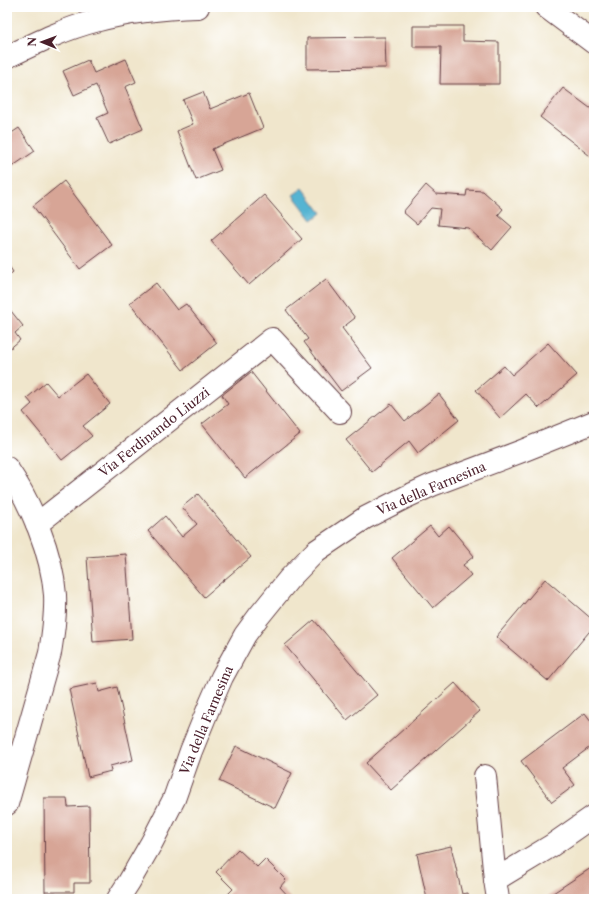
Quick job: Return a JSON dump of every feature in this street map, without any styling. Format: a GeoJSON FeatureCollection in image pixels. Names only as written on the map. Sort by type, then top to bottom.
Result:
{"type":"FeatureCollection","features":[{"type":"Feature","properties":{"kind":"street"},"geometry":{"type":"LineString","coordinates":[[7,57],[45,39],[95,21],[163,9],[198,7]]}},
{"type":"Feature","properties":{"kind":"street"},"geometry":{"type":"LineString","coordinates":[[546,7],[594,43]]}},
{"type":"Feature","properties":{"kind":"street","name":"Via Ferdinando Liuzzi"},"geometry":{"type":"LineString","coordinates":[[37,524],[272,339],[340,412]]}},
{"type":"Feature","properties":{"kind":"street","name":"Via della Farnesina"},"geometry":{"type":"LineString","coordinates":[[118,899],[152,842],[174,800],[191,751],[211,702],[222,677],[245,635],[289,579],[316,551],[364,518],[406,497],[432,485],[594,422]]}},
{"type":"Feature","properties":{"kind":"street"},"geometry":{"type":"LineString","coordinates":[[7,468],[37,524],[48,555],[55,596],[53,634],[50,653],[7,804]]}},
{"type":"Feature","properties":{"kind":"street"},"geometry":{"type":"LineString","coordinates":[[484,776],[497,890]]}},
{"type":"Feature","properties":{"kind":"street"},"geometry":{"type":"LineString","coordinates":[[497,890],[551,846],[594,816]]}},
{"type":"Feature","properties":{"kind":"water"},"geometry":{"type":"Polygon","coordinates":[[[303,188],[322,213],[312,220],[293,195],[303,188]]]}},
{"type":"Feature","properties":{"kind":"building"},"geometry":{"type":"Polygon","coordinates":[[[413,26],[463,26],[463,41],[499,42],[499,84],[440,84],[441,47],[413,47],[413,26]]]}},
{"type":"Feature","properties":{"kind":"building"},"geometry":{"type":"Polygon","coordinates":[[[385,37],[386,68],[307,69],[307,38],[385,37]]]}},
{"type":"Feature","properties":{"kind":"building"},"geometry":{"type":"Polygon","coordinates":[[[126,59],[136,82],[125,87],[143,129],[109,144],[97,118],[108,113],[96,85],[74,95],[63,71],[88,60],[94,73],[126,59]]]}},
{"type":"Feature","properties":{"kind":"building"},"geometry":{"type":"Polygon","coordinates":[[[563,88],[594,111],[594,159],[540,117],[563,88]]]}},
{"type":"Feature","properties":{"kind":"building"},"geometry":{"type":"Polygon","coordinates":[[[203,92],[210,109],[249,93],[263,128],[212,149],[221,170],[196,180],[177,131],[193,124],[183,100],[203,92]]]}},
{"type":"Feature","properties":{"kind":"building"},"geometry":{"type":"Polygon","coordinates":[[[19,128],[35,151],[7,170],[7,136],[19,128]]]}},
{"type":"Feature","properties":{"kind":"building"},"geometry":{"type":"Polygon","coordinates":[[[64,181],[112,245],[80,269],[33,206],[64,181]]]}},
{"type":"Feature","properties":{"kind":"building"},"geometry":{"type":"Polygon","coordinates":[[[426,185],[436,194],[466,196],[467,190],[483,191],[503,209],[498,215],[512,227],[492,250],[468,228],[438,225],[440,209],[431,208],[417,224],[403,212],[426,185]]]}},
{"type":"Feature","properties":{"kind":"building"},"geometry":{"type":"Polygon","coordinates":[[[264,195],[302,239],[249,285],[211,241],[264,195]]]}},
{"type":"Feature","properties":{"kind":"building"},"geometry":{"type":"Polygon","coordinates":[[[7,263],[13,272],[7,277],[7,263]]]}},
{"type":"Feature","properties":{"kind":"building"},"geometry":{"type":"Polygon","coordinates":[[[326,279],[355,318],[342,328],[372,368],[341,391],[304,342],[308,339],[286,310],[326,279]]]}},
{"type":"Feature","properties":{"kind":"building"},"geometry":{"type":"Polygon","coordinates":[[[156,283],[177,310],[186,304],[217,343],[183,370],[130,303],[156,283]]]}},
{"type":"Feature","properties":{"kind":"building"},"geometry":{"type":"Polygon","coordinates":[[[7,306],[23,326],[15,333],[20,340],[7,351],[7,306]]]}},
{"type":"Feature","properties":{"kind":"building"},"geometry":{"type":"Polygon","coordinates":[[[548,343],[577,375],[539,408],[526,394],[500,418],[476,390],[504,366],[512,375],[548,343]]]}},
{"type":"Feature","properties":{"kind":"building"},"geometry":{"type":"Polygon","coordinates":[[[251,372],[300,434],[245,478],[202,424],[228,404],[222,395],[251,372]]]}},
{"type":"Feature","properties":{"kind":"building"},"geometry":{"type":"Polygon","coordinates":[[[86,374],[110,404],[83,426],[92,436],[62,460],[23,412],[32,404],[27,398],[46,382],[58,396],[86,374]]]}},
{"type":"Feature","properties":{"kind":"building"},"geometry":{"type":"Polygon","coordinates":[[[439,394],[459,420],[418,453],[409,441],[372,472],[346,440],[391,404],[405,421],[439,394]]]}},
{"type":"Feature","properties":{"kind":"building"},"geometry":{"type":"Polygon","coordinates":[[[198,494],[251,557],[204,597],[148,531],[165,516],[182,537],[197,524],[182,507],[198,494]]]}},
{"type":"Feature","properties":{"kind":"building"},"geometry":{"type":"Polygon","coordinates":[[[430,526],[438,536],[449,526],[474,556],[463,565],[471,575],[433,608],[392,558],[430,526]]]}},
{"type":"Feature","properties":{"kind":"building"},"geometry":{"type":"Polygon","coordinates":[[[126,554],[132,639],[93,642],[87,557],[126,554]]]}},
{"type":"Feature","properties":{"kind":"building"},"geometry":{"type":"Polygon","coordinates":[[[545,579],[594,621],[594,626],[548,681],[496,637],[545,579]]]}},
{"type":"Feature","properties":{"kind":"building"},"geometry":{"type":"Polygon","coordinates":[[[314,620],[377,695],[347,720],[285,645],[314,620]]]}},
{"type":"Feature","properties":{"kind":"building"},"geometry":{"type":"Polygon","coordinates":[[[97,683],[99,692],[117,687],[133,760],[110,766],[111,771],[88,777],[69,689],[97,683]]]}},
{"type":"Feature","properties":{"kind":"building"},"geometry":{"type":"Polygon","coordinates":[[[455,683],[480,711],[391,790],[366,763],[455,683]]]}},
{"type":"Feature","properties":{"kind":"building"},"geometry":{"type":"Polygon","coordinates":[[[585,713],[594,725],[594,744],[562,768],[575,785],[552,802],[521,761],[585,713]]]}},
{"type":"Feature","properties":{"kind":"building"},"geometry":{"type":"Polygon","coordinates":[[[236,746],[292,773],[275,808],[219,781],[236,746]]]}},
{"type":"Feature","properties":{"kind":"building"},"geometry":{"type":"Polygon","coordinates":[[[44,798],[67,798],[68,807],[89,806],[90,883],[74,883],[74,892],[45,892],[44,798]]]}},
{"type":"Feature","properties":{"kind":"building"},"geometry":{"type":"Polygon","coordinates":[[[451,846],[462,894],[468,893],[469,899],[427,899],[417,854],[451,846]]]}},
{"type":"Feature","properties":{"kind":"building"},"geometry":{"type":"Polygon","coordinates":[[[238,849],[257,867],[265,859],[286,880],[280,887],[291,899],[229,899],[226,896],[233,889],[216,872],[238,849]]]}},
{"type":"Feature","properties":{"kind":"building"},"geometry":{"type":"Polygon","coordinates":[[[594,866],[594,899],[544,899],[594,866]]]}}]}
